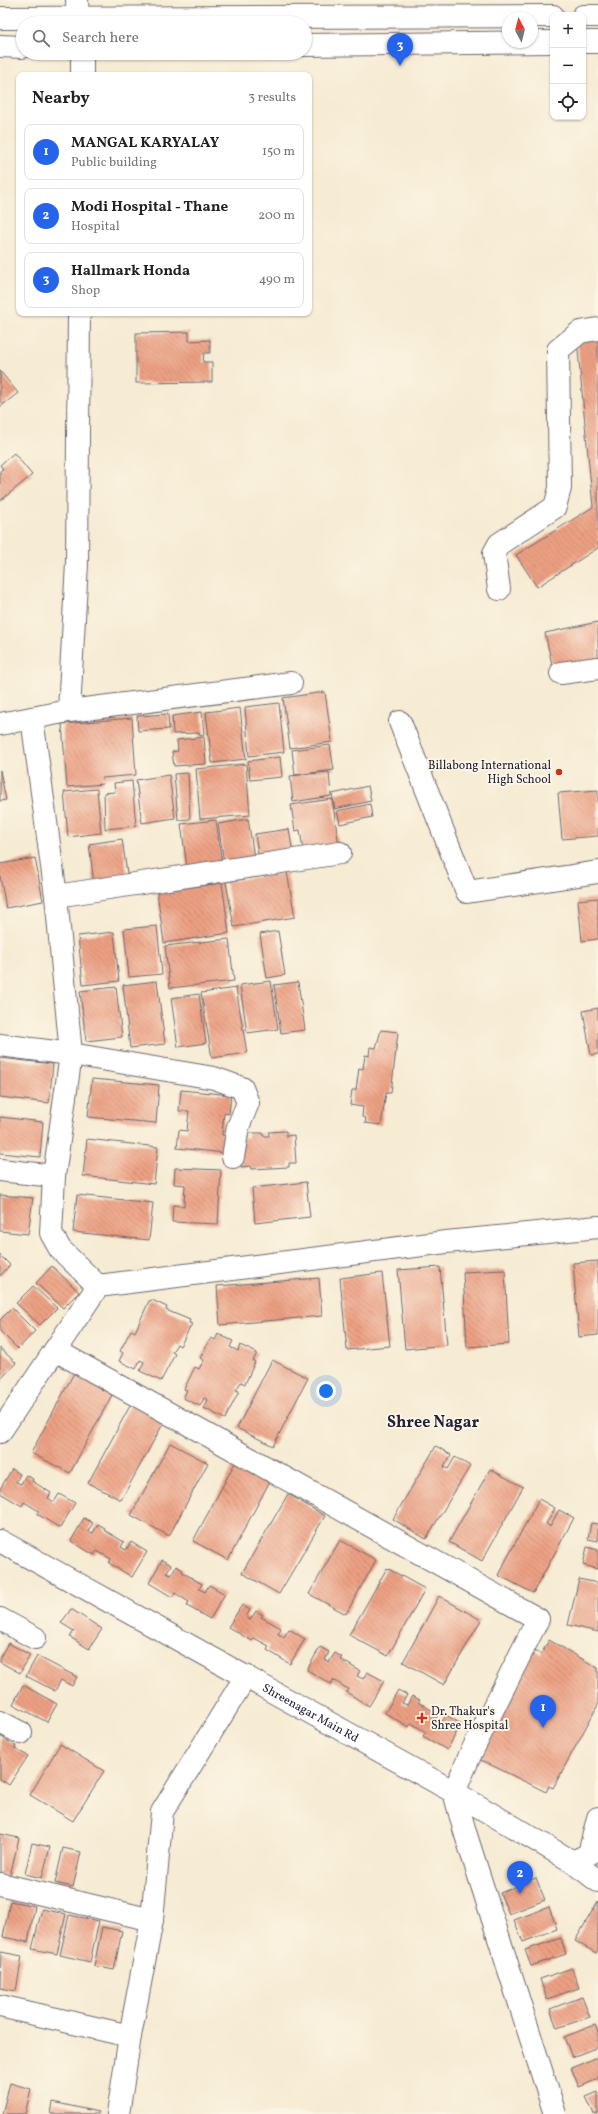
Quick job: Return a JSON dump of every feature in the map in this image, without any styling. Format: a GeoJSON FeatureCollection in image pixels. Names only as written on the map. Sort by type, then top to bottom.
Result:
{"type":"FeatureCollection","features":[{"type":"Feature","properties":{"kind":"street"},"geometry":{"type":"LineString","coordinates":[[561,0],[561,12]]}},
{"type":"Feature","properties":{"kind":"street"},"geometry":{"type":"LineString","coordinates":[[39,16],[78,14],[550,16]]}},
{"type":"Feature","properties":{"kind":"street"},"geometry":{"type":"LineString","coordinates":[[586,16],[598,16]]}},
{"type":"Feature","properties":{"kind":"street"},"geometry":{"type":"LineString","coordinates":[[0,18],[16,17]]}},
{"type":"Feature","properties":{"kind":"street"},"geometry":{"type":"LineString","coordinates":[[312,45],[550,42]]}},
{"type":"Feature","properties":{"kind":"street"},"geometry":{"type":"LineString","coordinates":[[586,42],[598,42]]}},
{"type":"Feature","properties":{"kind":"street"},"geometry":{"type":"LineString","coordinates":[[0,46],[16,47]]}},
{"type":"Feature","properties":{"kind":"street"},"geometry":{"type":"LineString","coordinates":[[82,60],[82,72]]}},
{"type":"Feature","properties":{"kind":"street"},"geometry":{"type":"LineString","coordinates":[[69,711],[77,563],[79,316]]}},
{"type":"Feature","properties":{"kind":"street"},"geometry":{"type":"LineString","coordinates":[[499,589],[494,553],[499,544],[555,507],[560,488],[558,350],[580,332],[598,329]]}},
{"type":"Feature","properties":{"kind":"street"},"geometry":{"type":"LineString","coordinates":[[561,672],[598,668]]}},
{"type":"Feature","properties":{"kind":"street"},"geometry":{"type":"LineString","coordinates":[[0,724],[69,711],[292,683]]}},
{"type":"Feature","properties":{"kind":"street"},"geometry":{"type":"LineString","coordinates":[[32,718],[56,896],[71,1054],[54,1176],[51,1233],[60,1249],[98,1286]]}},
{"type":"Feature","properties":{"kind":"street"},"geometry":{"type":"LineString","coordinates":[[400,722],[467,892],[598,872]]}},
{"type":"Feature","properties":{"kind":"street"},"geometry":{"type":"LineString","coordinates":[[56,896],[340,853]]}},
{"type":"Feature","properties":{"kind":"street"},"geometry":{"type":"LineString","coordinates":[[0,1046],[71,1054],[214,1078],[242,1088],[248,1103],[238,1127],[233,1157]]}},
{"type":"Feature","properties":{"kind":"street"},"geometry":{"type":"LineString","coordinates":[[0,1170],[54,1176]]}},
{"type":"Feature","properties":{"kind":"street"},"geometry":{"type":"LineString","coordinates":[[0,1432],[8,1405],[55,1350],[98,1286],[446,1242],[598,1227]]}},
{"type":"Feature","properties":{"kind":"street"},"geometry":{"type":"LineString","coordinates":[[55,1350],[538,1619],[471,1753],[454,1792],[555,2114]]}},
{"type":"Feature","properties":{"kind":"street","name":"Shreenagar Main Rd"},"geometry":{"type":"LineString","coordinates":[[0,1541],[454,1792],[573,1862],[598,1881]]}},
{"type":"Feature","properties":{"kind":"street"},"geometry":{"type":"LineString","coordinates":[[0,1619],[35,1638]]}},
{"type":"Feature","properties":{"kind":"street"},"geometry":{"type":"LineString","coordinates":[[118,2114],[130,2036],[152,1920],[162,1812],[246,1676]]}},
{"type":"Feature","properties":{"kind":"street"},"geometry":{"type":"LineString","coordinates":[[0,1722],[20,1733]]}},
{"type":"Feature","properties":{"kind":"street"},"geometry":{"type":"LineString","coordinates":[[573,1862],[589,1854],[598,1818]]}},
{"type":"Feature","properties":{"kind":"street"},"geometry":{"type":"LineString","coordinates":[[0,1884],[152,1920]]}},
{"type":"Feature","properties":{"kind":"street"},"geometry":{"type":"LineString","coordinates":[[0,2006],[130,2036]]}},
{"type":"Feature","properties":{"kind":"building"},"geometry":{"type":"Polygon","coordinates":[[[189,332],[189,341],[210,340],[210,353],[204,353],[203,362],[212,362],[212,382],[136,383],[136,333],[189,332]]]}},
{"type":"Feature","properties":{"kind":"building"},"geometry":{"type":"Polygon","coordinates":[[[598,338],[598,548],[537,587],[516,555],[593,507],[577,340],[598,338]]]}},
{"type":"Feature","properties":{"kind":"building"},"geometry":{"type":"Polygon","coordinates":[[[0,371],[18,393],[0,407],[0,371]]]}},
{"type":"Feature","properties":{"kind":"building"},"geometry":{"type":"Polygon","coordinates":[[[14,453],[32,475],[0,501],[0,471],[3,469],[0,465],[14,453]]]}},
{"type":"Feature","properties":{"kind":"building"},"geometry":{"type":"Polygon","coordinates":[[[598,622],[598,660],[553,669],[545,633],[598,622]]]}},
{"type":"Feature","properties":{"kind":"building"},"geometry":{"type":"Polygon","coordinates":[[[325,692],[332,742],[290,748],[283,698],[325,692]]]}},
{"type":"Feature","properties":{"kind":"building"},"geometry":{"type":"Polygon","coordinates":[[[279,703],[284,752],[249,756],[245,707],[279,703]]]}},
{"type":"Feature","properties":{"kind":"building"},"geometry":{"type":"Polygon","coordinates":[[[240,708],[246,759],[212,763],[206,712],[240,708]]]}},
{"type":"Feature","properties":{"kind":"building"},"geometry":{"type":"Polygon","coordinates":[[[202,712],[204,735],[200,736],[199,733],[173,734],[172,716],[202,712]]]}},
{"type":"Feature","properties":{"kind":"building"},"geometry":{"type":"Polygon","coordinates":[[[168,714],[169,729],[138,731],[137,716],[168,714]]]}},
{"type":"Feature","properties":{"kind":"building"},"geometry":{"type":"Polygon","coordinates":[[[132,718],[136,775],[102,778],[103,784],[67,787],[62,724],[132,718]]]}},
{"type":"Feature","properties":{"kind":"building"},"geometry":{"type":"Polygon","coordinates":[[[204,737],[206,764],[174,766],[172,752],[178,751],[177,740],[204,737]]]}},
{"type":"Feature","properties":{"kind":"building"},"geometry":{"type":"Polygon","coordinates":[[[330,745],[334,770],[295,775],[292,750],[330,745]]]}},
{"type":"Feature","properties":{"kind":"building"},"geometry":{"type":"Polygon","coordinates":[[[280,757],[282,777],[250,780],[248,761],[280,757]]]}},
{"type":"Feature","properties":{"kind":"building"},"geometry":{"type":"Polygon","coordinates":[[[246,764],[250,815],[200,819],[196,769],[246,764]]]}},
{"type":"Feature","properties":{"kind":"building"},"geometry":{"type":"Polygon","coordinates":[[[0,770],[6,800],[0,801],[0,770]]]}},
{"type":"Feature","properties":{"kind":"building"},"geometry":{"type":"Polygon","coordinates":[[[329,772],[331,796],[293,802],[290,776],[329,772]]]}},
{"type":"Feature","properties":{"kind":"building"},"geometry":{"type":"Polygon","coordinates":[[[188,773],[190,819],[178,820],[174,774],[188,773]]]}},
{"type":"Feature","properties":{"kind":"building"},"geometry":{"type":"Polygon","coordinates":[[[169,775],[175,818],[142,823],[136,780],[169,775]]]}},
{"type":"Feature","properties":{"kind":"building"},"geometry":{"type":"Polygon","coordinates":[[[132,781],[136,826],[105,829],[104,793],[115,792],[114,783],[132,781]]]}},
{"type":"Feature","properties":{"kind":"building"},"geometry":{"type":"Polygon","coordinates":[[[368,786],[371,801],[335,809],[332,794],[368,786]]]}},
{"type":"Feature","properties":{"kind":"building"},"geometry":{"type":"Polygon","coordinates":[[[97,789],[101,833],[68,837],[64,792],[97,789]]]}},
{"type":"Feature","properties":{"kind":"building"},"geometry":{"type":"Polygon","coordinates":[[[598,790],[598,836],[562,839],[558,793],[598,790]]]}},
{"type":"Feature","properties":{"kind":"building"},"geometry":{"type":"Polygon","coordinates":[[[332,799],[340,852],[304,857],[300,830],[295,831],[291,805],[332,799]]]}},
{"type":"Feature","properties":{"kind":"building"},"geometry":{"type":"Polygon","coordinates":[[[370,804],[372,817],[340,824],[337,811],[370,804]]]}},
{"type":"Feature","properties":{"kind":"building"},"geometry":{"type":"Polygon","coordinates":[[[248,819],[255,864],[225,869],[218,824],[248,819]]]}},
{"type":"Feature","properties":{"kind":"building"},"geometry":{"type":"Polygon","coordinates":[[[216,820],[223,871],[188,875],[181,824],[216,820]]]}},
{"type":"Feature","properties":{"kind":"building"},"geometry":{"type":"Polygon","coordinates":[[[289,829],[293,854],[259,860],[255,834],[289,829]]]}},
{"type":"Feature","properties":{"kind":"building"},"geometry":{"type":"Polygon","coordinates":[[[122,839],[129,887],[95,892],[89,844],[122,839]]]}},
{"type":"Feature","properties":{"kind":"building"},"geometry":{"type":"Polygon","coordinates":[[[35,858],[43,901],[6,908],[0,876],[0,864],[35,858]]]}},
{"type":"Feature","properties":{"kind":"building"},"geometry":{"type":"Polygon","coordinates":[[[287,872],[295,917],[234,927],[226,882],[287,872]]]}},
{"type":"Feature","properties":{"kind":"building"},"geometry":{"type":"Polygon","coordinates":[[[222,883],[229,933],[164,943],[157,892],[222,883]]]}},
{"type":"Feature","properties":{"kind":"building"},"geometry":{"type":"Polygon","coordinates":[[[598,898],[598,939],[582,941],[578,900],[598,898]]]}},
{"type":"Feature","properties":{"kind":"building"},"geometry":{"type":"Polygon","coordinates":[[[157,926],[162,974],[129,977],[124,929],[157,926]]]}},
{"type":"Feature","properties":{"kind":"building"},"geometry":{"type":"Polygon","coordinates":[[[278,931],[285,975],[267,978],[260,934],[278,931]]]}},
{"type":"Feature","properties":{"kind":"building"},"geometry":{"type":"Polygon","coordinates":[[[114,932],[119,981],[83,985],[78,936],[114,932]]]}},
{"type":"Feature","properties":{"kind":"building"},"geometry":{"type":"Polygon","coordinates":[[[229,939],[234,981],[170,988],[165,946],[229,939]]]}},
{"type":"Feature","properties":{"kind":"building"},"geometry":{"type":"Polygon","coordinates":[[[157,981],[165,1044],[130,1048],[123,985],[157,981]]]}},
{"type":"Feature","properties":{"kind":"building"},"geometry":{"type":"Polygon","coordinates":[[[271,981],[278,1029],[247,1033],[240,985],[271,981]]]}},
{"type":"Feature","properties":{"kind":"building"},"geometry":{"type":"Polygon","coordinates":[[[298,982],[305,1030],[281,1033],[274,985],[298,982]]]}},
{"type":"Feature","properties":{"kind":"building"},"geometry":{"type":"Polygon","coordinates":[[[116,987],[122,1037],[86,1041],[80,991],[116,987]]]}},
{"type":"Feature","properties":{"kind":"building"},"geometry":{"type":"Polygon","coordinates":[[[236,988],[247,1053],[212,1058],[201,993],[236,988]]]}},
{"type":"Feature","properties":{"kind":"building"},"geometry":{"type":"Polygon","coordinates":[[[199,994],[206,1043],[178,1047],[171,998],[199,994]]]}},
{"type":"Feature","properties":{"kind":"building"},"geometry":{"type":"Polygon","coordinates":[[[598,1008],[598,1054],[591,1055],[583,1011],[598,1008]]]}},
{"type":"Feature","properties":{"kind":"building"},"geometry":{"type":"Polygon","coordinates":[[[381,1030],[398,1032],[391,1093],[386,1093],[381,1125],[365,1123],[366,1118],[362,1117],[363,1107],[350,1105],[352,1090],[356,1090],[359,1068],[363,1069],[365,1055],[369,1056],[370,1047],[376,1048],[381,1030]]]}},
{"type":"Feature","properties":{"kind":"building"},"geometry":{"type":"Polygon","coordinates":[[[0,1058],[53,1064],[49,1103],[0,1097],[0,1058]]]}},
{"type":"Feature","properties":{"kind":"building"},"geometry":{"type":"Polygon","coordinates":[[[92,1079],[159,1085],[156,1123],[88,1117],[92,1079]]]}},
{"type":"Feature","properties":{"kind":"building"},"geometry":{"type":"Polygon","coordinates":[[[181,1090],[231,1095],[229,1114],[224,1113],[222,1135],[227,1135],[225,1153],[177,1148],[179,1130],[187,1131],[189,1111],[179,1111],[181,1090]]]}},
{"type":"Feature","properties":{"kind":"building"},"geometry":{"type":"Polygon","coordinates":[[[0,1117],[43,1122],[40,1157],[0,1153],[0,1117]]]}},
{"type":"Feature","properties":{"kind":"building"},"geometry":{"type":"Polygon","coordinates":[[[286,1131],[286,1136],[294,1135],[296,1163],[289,1163],[289,1167],[252,1169],[251,1166],[241,1167],[239,1139],[248,1138],[248,1133],[263,1133],[263,1136],[269,1136],[269,1132],[286,1131]]]}},
{"type":"Feature","properties":{"kind":"building"},"geometry":{"type":"Polygon","coordinates":[[[87,1139],[158,1147],[154,1184],[83,1176],[87,1139]]]}},
{"type":"Feature","properties":{"kind":"building"},"geometry":{"type":"Polygon","coordinates":[[[175,1168],[221,1170],[218,1224],[172,1222],[173,1205],[184,1206],[185,1185],[174,1184],[175,1168]]]}},
{"type":"Feature","properties":{"kind":"building"},"geometry":{"type":"Polygon","coordinates":[[[306,1182],[310,1217],[255,1223],[252,1188],[306,1182]]]}},
{"type":"Feature","properties":{"kind":"building"},"geometry":{"type":"Polygon","coordinates":[[[0,1195],[33,1198],[28,1234],[0,1231],[0,1195]]]}},
{"type":"Feature","properties":{"kind":"building"},"geometry":{"type":"Polygon","coordinates":[[[77,1195],[153,1203],[149,1240],[73,1232],[77,1195]]]}},
{"type":"Feature","properties":{"kind":"building"},"geometry":{"type":"Polygon","coordinates":[[[0,1255],[10,1265],[0,1276],[0,1255]]]}},
{"type":"Feature","properties":{"kind":"building"},"geometry":{"type":"Polygon","coordinates":[[[598,1261],[598,1335],[579,1337],[573,1263],[598,1261]]]}},
{"type":"Feature","properties":{"kind":"building"},"geometry":{"type":"Polygon","coordinates":[[[52,1266],[79,1292],[63,1308],[36,1283],[52,1266]]]}},
{"type":"Feature","properties":{"kind":"building"},"geometry":{"type":"Polygon","coordinates":[[[440,1267],[447,1345],[405,1349],[398,1270],[440,1267]]]}},
{"type":"Feature","properties":{"kind":"building"},"geometry":{"type":"Polygon","coordinates":[[[505,1270],[509,1344],[467,1347],[463,1272],[505,1270]]]}},
{"type":"Feature","properties":{"kind":"building"},"geometry":{"type":"Polygon","coordinates":[[[382,1273],[390,1346],[347,1350],[340,1278],[382,1273]]]}},
{"type":"Feature","properties":{"kind":"building"},"geometry":{"type":"Polygon","coordinates":[[[319,1278],[322,1316],[220,1325],[217,1286],[319,1278]]]}},
{"type":"Feature","properties":{"kind":"building"},"geometry":{"type":"Polygon","coordinates":[[[33,1286],[57,1308],[40,1325],[16,1303],[33,1286]]]}},
{"type":"Feature","properties":{"kind":"building"},"geometry":{"type":"Polygon","coordinates":[[[152,1300],[167,1307],[166,1310],[190,1320],[189,1323],[192,1324],[180,1346],[177,1344],[172,1352],[175,1354],[161,1381],[140,1371],[144,1362],[140,1360],[136,1369],[119,1361],[123,1353],[120,1351],[131,1330],[135,1332],[149,1301],[152,1300]]]}},
{"type":"Feature","properties":{"kind":"building"},"geometry":{"type":"Polygon","coordinates":[[[12,1308],[35,1331],[18,1349],[0,1331],[0,1320],[12,1308]]]}},
{"type":"Feature","properties":{"kind":"building"},"geometry":{"type":"Polygon","coordinates":[[[218,1334],[233,1341],[230,1347],[238,1351],[240,1345],[257,1353],[253,1361],[255,1362],[245,1384],[241,1382],[236,1390],[239,1391],[225,1419],[204,1408],[208,1400],[204,1398],[200,1406],[183,1398],[187,1390],[184,1389],[195,1367],[199,1369],[204,1360],[200,1358],[211,1338],[215,1340],[218,1334]]]}},
{"type":"Feature","properties":{"kind":"building"},"geometry":{"type":"Polygon","coordinates":[[[0,1348],[16,1363],[0,1380],[0,1348]]]}},
{"type":"Feature","properties":{"kind":"building"},"geometry":{"type":"Polygon","coordinates":[[[272,1360],[308,1378],[273,1446],[237,1428],[272,1360]]]}},
{"type":"Feature","properties":{"kind":"building"},"geometry":{"type":"Polygon","coordinates":[[[74,1373],[113,1393],[70,1473],[31,1453],[74,1373]]]}},
{"type":"Feature","properties":{"kind":"building"},"geometry":{"type":"Polygon","coordinates":[[[131,1404],[164,1422],[121,1500],[88,1483],[131,1404]]]}},
{"type":"Feature","properties":{"kind":"building"},"geometry":{"type":"Polygon","coordinates":[[[170,1443],[208,1463],[169,1536],[131,1515],[170,1443]]]}},
{"type":"Feature","properties":{"kind":"building"},"geometry":{"type":"Polygon","coordinates":[[[436,1446],[451,1455],[444,1467],[448,1469],[455,1457],[470,1466],[426,1539],[393,1519],[436,1446]]]}},
{"type":"Feature","properties":{"kind":"building"},"geometry":{"type":"Polygon","coordinates":[[[235,1463],[270,1481],[228,1560],[193,1541],[235,1463]]]}},
{"type":"Feature","properties":{"kind":"building"},"geometry":{"type":"Polygon","coordinates":[[[12,1469],[20,1474],[16,1482],[21,1484],[26,1475],[33,1479],[32,1481],[51,1493],[48,1498],[54,1502],[59,1494],[75,1503],[60,1528],[37,1514],[39,1511],[24,1502],[22,1506],[0,1493],[0,1489],[12,1469]]]}},
{"type":"Feature","properties":{"kind":"building"},"geometry":{"type":"Polygon","coordinates":[[[490,1469],[523,1487],[482,1561],[449,1542],[490,1469]]]}},
{"type":"Feature","properties":{"kind":"building"},"geometry":{"type":"Polygon","coordinates":[[[288,1494],[325,1516],[279,1594],[242,1573],[288,1494]]]}},
{"type":"Feature","properties":{"kind":"building"},"geometry":{"type":"Polygon","coordinates":[[[539,1499],[555,1508],[546,1524],[550,1526],[559,1510],[574,1518],[533,1593],[498,1575],[539,1499]]]}},
{"type":"Feature","properties":{"kind":"building"},"geometry":{"type":"Polygon","coordinates":[[[84,1518],[93,1523],[88,1531],[93,1533],[98,1524],[105,1528],[104,1530],[124,1542],[121,1547],[126,1550],[131,1542],[147,1552],[132,1577],[109,1563],[111,1559],[97,1551],[94,1555],[71,1541],[84,1518]]]}},
{"type":"Feature","properties":{"kind":"building"},"geometry":{"type":"Polygon","coordinates":[[[591,1523],[598,1524],[598,1541],[588,1539],[591,1523]]]}},
{"type":"Feature","properties":{"kind":"building"},"geometry":{"type":"Polygon","coordinates":[[[340,1540],[376,1560],[346,1614],[309,1594],[340,1540]]]}},
{"type":"Feature","properties":{"kind":"building"},"geometry":{"type":"Polygon","coordinates":[[[587,1547],[598,1550],[598,1569],[583,1565],[587,1547]]]}},
{"type":"Feature","properties":{"kind":"building"},"geometry":{"type":"Polygon","coordinates":[[[162,1560],[171,1565],[166,1573],[171,1575],[176,1566],[183,1570],[182,1572],[202,1584],[199,1589],[205,1592],[209,1585],[225,1594],[210,1619],[187,1606],[189,1602],[175,1593],[172,1597],[149,1583],[162,1560]]]}},
{"type":"Feature","properties":{"kind":"building"},"geometry":{"type":"Polygon","coordinates":[[[387,1568],[425,1589],[388,1656],[349,1635],[387,1568]]]}},
{"type":"Feature","properties":{"kind":"building"},"geometry":{"type":"Polygon","coordinates":[[[579,1579],[598,1583],[598,1632],[568,1625],[579,1579]]]}},
{"type":"Feature","properties":{"kind":"building"},"geometry":{"type":"Polygon","coordinates":[[[439,1596],[481,1620],[444,1685],[403,1662],[439,1596]]]}},
{"type":"Feature","properties":{"kind":"building"},"geometry":{"type":"Polygon","coordinates":[[[242,1605],[250,1610],[246,1617],[250,1620],[256,1611],[263,1615],[261,1617],[281,1628],[278,1634],[284,1637],[289,1629],[305,1639],[290,1664],[267,1650],[269,1646],[254,1638],[252,1641],[228,1627],[242,1605]]]}},
{"type":"Feature","properties":{"kind":"building"},"geometry":{"type":"Polygon","coordinates":[[[71,1609],[102,1629],[89,1649],[70,1637],[74,1631],[61,1623],[71,1609]]]}},
{"type":"Feature","properties":{"kind":"building"},"geometry":{"type":"Polygon","coordinates":[[[549,1640],[598,1668],[598,1705],[553,1788],[549,1786],[546,1792],[479,1759],[534,1651],[541,1654],[549,1640]]]}},
{"type":"Feature","properties":{"kind":"building"},"geometry":{"type":"Polygon","coordinates":[[[8,1643],[30,1655],[20,1673],[0,1662],[0,1657],[8,1643]]]}},
{"type":"Feature","properties":{"kind":"building"},"geometry":{"type":"Polygon","coordinates":[[[320,1647],[329,1652],[325,1660],[329,1662],[335,1653],[342,1657],[340,1659],[360,1671],[357,1676],[363,1679],[367,1672],[384,1681],[369,1706],[346,1692],[348,1689],[333,1680],[331,1684],[307,1670],[320,1647]]]}},
{"type":"Feature","properties":{"kind":"building"},"geometry":{"type":"Polygon","coordinates":[[[37,1656],[77,1677],[72,1686],[61,1680],[55,1691],[26,1676],[37,1656]]]}},
{"type":"Feature","properties":{"kind":"building"},"geometry":{"type":"Polygon","coordinates":[[[23,1685],[57,1704],[47,1722],[13,1704],[23,1685]]]}},
{"type":"Feature","properties":{"kind":"building"},"geometry":{"type":"Polygon","coordinates":[[[398,1690],[407,1695],[402,1703],[407,1705],[412,1696],[420,1700],[418,1702],[438,1714],[435,1719],[441,1723],[446,1715],[461,1724],[447,1750],[423,1736],[426,1732],[411,1723],[409,1727],[385,1713],[398,1690]]]}},
{"type":"Feature","properties":{"kind":"building"},"geometry":{"type":"Polygon","coordinates":[[[0,1736],[16,1746],[15,1749],[28,1756],[9,1785],[0,1779],[0,1736]]]}},
{"type":"Feature","properties":{"kind":"building"},"geometry":{"type":"Polygon","coordinates":[[[60,1744],[104,1771],[73,1821],[30,1795],[60,1744]]]}},
{"type":"Feature","properties":{"kind":"building"},"geometry":{"type":"Polygon","coordinates":[[[0,1834],[19,1838],[10,1876],[0,1874],[0,1834]]]}},
{"type":"Feature","properties":{"kind":"building"},"geometry":{"type":"Polygon","coordinates":[[[32,1843],[50,1847],[42,1878],[25,1874],[32,1843]]]}},
{"type":"Feature","properties":{"kind":"building"},"geometry":{"type":"Polygon","coordinates":[[[63,1848],[81,1852],[73,1887],[55,1883],[63,1848]]]}},
{"type":"Feature","properties":{"kind":"building"},"geometry":{"type":"Polygon","coordinates":[[[536,1878],[545,1900],[509,1914],[500,1893],[536,1878]]]}},
{"type":"Feature","properties":{"kind":"building"},"geometry":{"type":"Polygon","coordinates":[[[10,1901],[35,1906],[28,1942],[3,1937],[10,1901]]]}},
{"type":"Feature","properties":{"kind":"building"},"geometry":{"type":"Polygon","coordinates":[[[598,1901],[598,1950],[596,1953],[575,1941],[598,1901]]]}},
{"type":"Feature","properties":{"kind":"building"},"geometry":{"type":"Polygon","coordinates":[[[549,1907],[557,1929],[523,1942],[514,1920],[549,1907]]]}},
{"type":"Feature","properties":{"kind":"building"},"geometry":{"type":"Polygon","coordinates":[[[42,1909],[66,1914],[57,1954],[32,1949],[42,1909]]]}},
{"type":"Feature","properties":{"kind":"building"},"geometry":{"type":"Polygon","coordinates":[[[69,1915],[99,1921],[90,1962],[60,1955],[69,1915]]]}},
{"type":"Feature","properties":{"kind":"building"},"geometry":{"type":"Polygon","coordinates":[[[102,1927],[122,1931],[114,1970],[94,1966],[102,1927]]]}},
{"type":"Feature","properties":{"kind":"building"},"geometry":{"type":"Polygon","coordinates":[[[561,1938],[566,1954],[531,1966],[525,1950],[561,1938]]]}},
{"type":"Feature","properties":{"kind":"building"},"geometry":{"type":"Polygon","coordinates":[[[1,1952],[22,1956],[16,1991],[0,1988],[1,1952]]]}},
{"type":"Feature","properties":{"kind":"building"},"geometry":{"type":"Polygon","coordinates":[[[572,1968],[579,1988],[547,1999],[540,1979],[572,1968]]]}},
{"type":"Feature","properties":{"kind":"building"},"geometry":{"type":"Polygon","coordinates":[[[582,1997],[590,2017],[557,2028],[550,2009],[582,1997]]]}},
{"type":"Feature","properties":{"kind":"building"},"geometry":{"type":"Polygon","coordinates":[[[595,2025],[598,2032],[598,2047],[572,2057],[564,2037],[595,2025]]]}},
{"type":"Feature","properties":{"kind":"building"},"geometry":{"type":"Polygon","coordinates":[[[598,2057],[598,2079],[579,2087],[571,2068],[598,2057]]]}},
{"type":"Feature","properties":{"kind":"building"},"geometry":{"type":"Polygon","coordinates":[[[10,2083],[31,2089],[25,2114],[2,2114],[10,2083]]]}},
{"type":"Feature","properties":{"kind":"building"},"geometry":{"type":"Polygon","coordinates":[[[598,2092],[598,2114],[594,2114],[586,2097],[598,2092]]]}},
{"type":"Feature","properties":{"kind":"building"},"geometry":{"type":"Polygon","coordinates":[[[53,2102],[98,2112],[97,2114],[51,2114],[53,2102]]]}},
{"type":"Feature","properties":{"kind":"place","name":"Hallmark Honda"},"geometry":{"type":"Point","coordinates":[400,66]}},
{"type":"Feature","properties":{"kind":"place","name":"Billabong International High School"},"geometry":{"type":"Point","coordinates":[559,772]}},
{"type":"Feature","properties":{"kind":"place","name":"Dr. Thakur's Shree Hospital"},"geometry":{"type":"Point","coordinates":[422,1718]}},
{"type":"Feature","properties":{"kind":"place","name":"MANGAL KARYALAY"},"geometry":{"type":"Point","coordinates":[543,1728]}},
{"type":"Feature","properties":{"kind":"place","name":"Modi Hospital - Thane"},"geometry":{"type":"Point","coordinates":[520,1894]}},
{"type":"Feature","properties":{"kind":"district","name":"Shree Nagar"},"geometry":{"type":"Point","coordinates":[433,1421]}}]}
